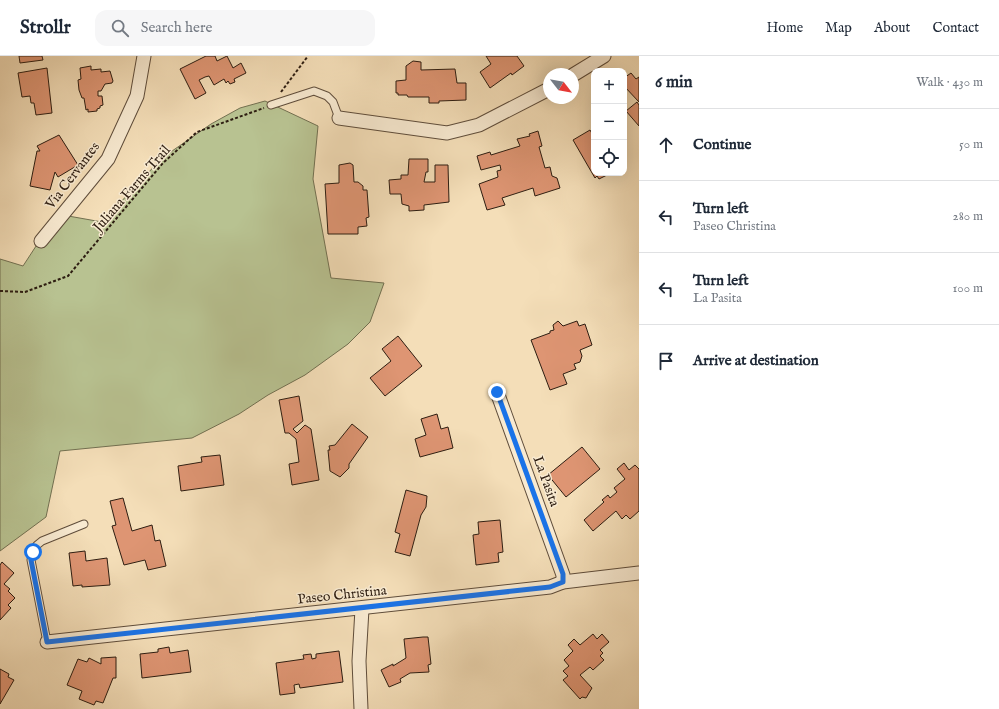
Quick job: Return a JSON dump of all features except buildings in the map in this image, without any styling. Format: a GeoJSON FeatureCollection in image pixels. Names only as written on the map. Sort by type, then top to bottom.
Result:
{"type":"FeatureCollection","features":[{"type":"Feature","properties":{"kind":"street","name":"Via Cervantes"},"geometry":{"type":"LineString","coordinates":[[41,241],[108,159],[137,96],[144,56]]}},
{"type":"Feature","properties":{"kind":"street"},"geometry":{"type":"LineString","coordinates":[[579,71],[604,56]]}},
{"type":"Feature","properties":{"kind":"street"},"geometry":{"type":"LineString","coordinates":[[340,118],[447,133],[479,124],[543,92]]}},
{"type":"Feature","properties":{"kind":"street","name":"La Pasita"},"geometry":{"type":"LineString","coordinates":[[497,392],[563,574],[563,582]]}},
{"type":"Feature","properties":{"kind":"street","name":"Paseo Christina"},"geometry":{"type":"LineString","coordinates":[[47,642],[550,587],[563,582],[639,573]]}},
{"type":"Feature","properties":{"kind":"street"},"geometry":{"type":"LineString","coordinates":[[361,709],[359,661],[362,608]]}},
{"type":"Feature","properties":{"kind":"lane"},"geometry":{"type":"LineString","coordinates":[[271,105],[314,91],[327,96],[333,102],[340,118]]}},
{"type":"Feature","properties":{"kind":"lane"},"geometry":{"type":"LineString","coordinates":[[47,642],[31,560],[33,552],[42,541],[84,524]]}},
{"type":"Feature","properties":{"kind":"path"},"geometry":{"type":"LineString","coordinates":[[271,105],[308,56]]}},
{"type":"Feature","properties":{"kind":"path","name":"Juliana Farms Trail"},"geometry":{"type":"LineString","coordinates":[[0,291],[25,292],[68,276],[163,163],[197,132],[271,105]]}},
{"type":"Feature","properties":{"kind":"green space"},"geometry":{"type":"Polygon","coordinates":[[[265,101],[318,126],[313,179],[331,278],[384,283],[370,322],[348,344],[305,375],[268,395],[239,414],[192,438],[60,451],[46,517],[0,551],[0,259],[23,266],[57,214],[102,222],[162,158],[211,124],[240,108],[265,101]]]}},
{"type":"Feature","properties":{"kind":"route"},"geometry":{"type":"LineString","coordinates":[[33,552],[31,560],[47,642],[351,610],[550,587],[563,582],[563,574],[497,392]]}}]}
